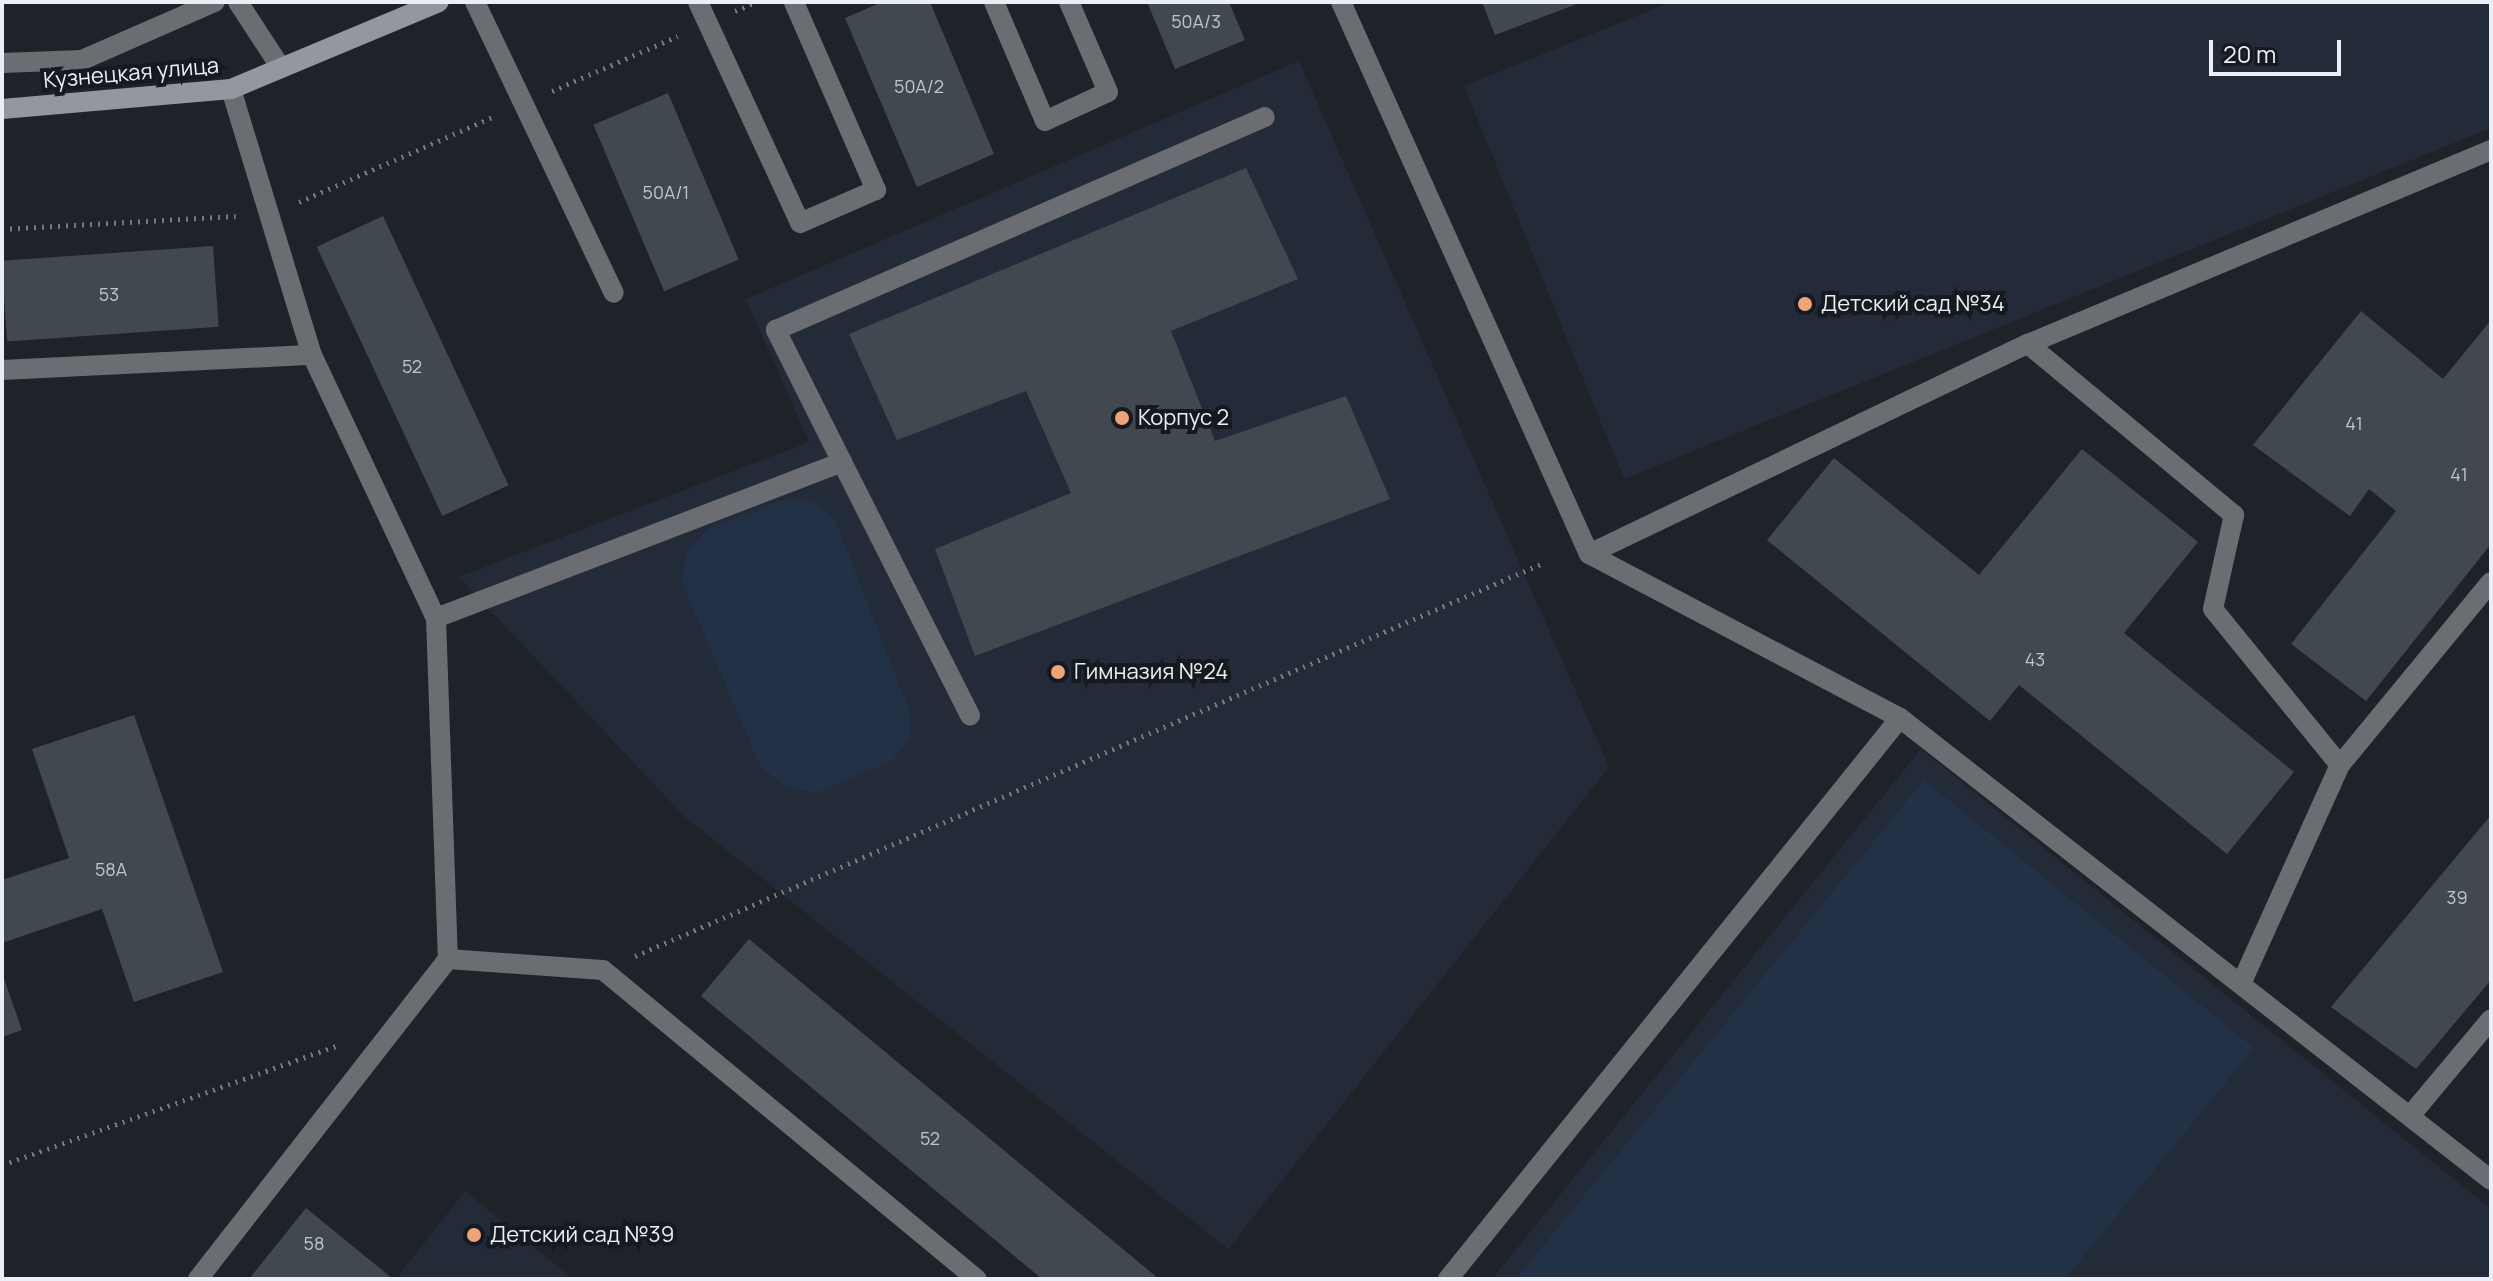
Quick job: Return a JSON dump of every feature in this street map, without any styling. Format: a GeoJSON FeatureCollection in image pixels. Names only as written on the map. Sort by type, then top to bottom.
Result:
{"type":"FeatureCollection","features":[{"type":"Feature","properties":{"kind":"main road","name":"Кузнецкая улица"},"geometry":{"type":"LineString","coordinates":[[2,109],[231,89],[439,2]]}},
{"type":"Feature","properties":{"kind":"lane"},"geometry":{"type":"LineString","coordinates":[[2,63],[82,60],[215,2]]}},
{"type":"Feature","properties":{"kind":"lane"},"geometry":{"type":"LineString","coordinates":[[238,2],[281,68]]}},
{"type":"Feature","properties":{"kind":"lane"},"geometry":{"type":"LineString","coordinates":[[475,2],[614,293]]}},
{"type":"Feature","properties":{"kind":"lane"},"geometry":{"type":"LineString","coordinates":[[698,2],[800,223],[876,190],[794,2]]}},
{"type":"Feature","properties":{"kind":"lane"},"geometry":{"type":"LineString","coordinates":[[994,2],[1045,121],[1108,92],[1069,2]]}},
{"type":"Feature","properties":{"kind":"lane"},"geometry":{"type":"LineString","coordinates":[[1341,2],[1589,554],[1900,718],[2491,1180]]}},
{"type":"Feature","properties":{"kind":"lane"},"geometry":{"type":"LineString","coordinates":[[198,1279],[448,959],[436,618],[312,355],[231,89]]}},
{"type":"Feature","properties":{"kind":"lane"},"geometry":{"type":"LineString","coordinates":[[970,715],[776,330],[1265,117]]}},
{"type":"Feature","properties":{"kind":"lane"},"geometry":{"type":"LineString","coordinates":[[1589,554],[2028,344],[2491,150]]}},
{"type":"Feature","properties":{"kind":"lane"},"geometry":{"type":"LineString","coordinates":[[2028,344],[2234,515],[2213,609],[2340,765]]}},
{"type":"Feature","properties":{"kind":"lane"},"geometry":{"type":"LineString","coordinates":[[2,370],[312,355]]}},
{"type":"Feature","properties":{"kind":"lane"},"geometry":{"type":"LineString","coordinates":[[436,618],[842,462]]}},
{"type":"Feature","properties":{"kind":"lane"},"geometry":{"type":"LineString","coordinates":[[2241,984],[2340,765],[2491,582]]}},
{"type":"Feature","properties":{"kind":"lane"},"geometry":{"type":"LineString","coordinates":[[1448,1279],[1900,718]]}},
{"type":"Feature","properties":{"kind":"lane"},"geometry":{"type":"LineString","coordinates":[[448,959],[603,970],[977,1279]]}},
{"type":"Feature","properties":{"kind":"lane"},"geometry":{"type":"LineString","coordinates":[[2410,1116],[2491,1019]]}},
{"type":"Feature","properties":{"kind":"path"},"geometry":{"type":"LineString","coordinates":[[2,229],[269,215],[756,2]]}},
{"type":"Feature","properties":{"kind":"path"},"geometry":{"type":"LineString","coordinates":[[603,970],[1541,564]]}},
{"type":"Feature","properties":{"kind":"path"},"geometry":{"type":"LineString","coordinates":[[2,1165],[397,1025]]}},
{"type":"Feature","properties":{"kind":"shaded area","name":"Детский сад №34"},"geometry":{"type":"Polygon","coordinates":[[[1671,2],[2491,2],[2491,128],[1624,479],[1464,86],[1671,2]]]}},
{"type":"Feature","properties":{"kind":"shaded area","name":"Гимназия №24"},"geometry":{"type":"Polygon","coordinates":[[[1299,61],[1609,767],[1228,1249],[684,816],[459,577],[809,442],[746,299],[1299,61]]]}},
{"type":"Feature","properties":{"kind":"shaded area"},"geometry":{"type":"Polygon","coordinates":[[[786,499],[814,501],[835,520],[910,712],[909,739],[892,761],[816,793],[784,786],[760,766],[682,582],[686,553],[707,529],[786,499]]]}},
{"type":"Feature","properties":{"kind":"shaded area"},"geometry":{"type":"Polygon","coordinates":[[[1921,749],[2491,1209],[2491,1279],[1492,1279],[1921,749]]]}},
{"type":"Feature","properties":{"kind":"shaded area"},"geometry":{"type":"Polygon","coordinates":[[[1924,780],[2254,1048],[2065,1279],[1516,1279],[1924,780]]]}},
{"type":"Feature","properties":{"kind":"shaded area","name":"Детский сад №39"},"geometry":{"type":"Polygon","coordinates":[[[465,1191],[573,1279],[396,1279],[465,1191]]]}},
{"type":"Feature","properties":{"kind":"building"},"geometry":{"type":"Polygon","coordinates":[[[882,2],[930,2],[994,154],[917,187],[845,18],[882,2]]]}},
{"type":"Feature","properties":{"kind":"building"},"geometry":{"type":"Polygon","coordinates":[[[1147,2],[1229,2],[1245,40],[1175,69],[1147,2]]]}},
{"type":"Feature","properties":{"kind":"building"},"geometry":{"type":"Polygon","coordinates":[[[1482,2],[1582,2],[1495,35],[1482,2]]]}},
{"type":"Feature","properties":{"kind":"building"},"geometry":{"type":"Polygon","coordinates":[[[668,93],[739,260],[664,291],[593,125],[668,93]]]}},
{"type":"Feature","properties":{"kind":"building","name":"Корпус 2"},"geometry":{"type":"Polygon","coordinates":[[[1246,168],[1298,279],[1171,331],[1215,441],[1346,396],[1390,499],[975,656],[935,549],[1071,493],[1026,391],[897,440],[849,334],[1246,168]]]}},
{"type":"Feature","properties":{"kind":"building"},"geometry":{"type":"Polygon","coordinates":[[[383,216],[509,485],[442,516],[317,247],[383,216]]]}},
{"type":"Feature","properties":{"kind":"building"},"geometry":{"type":"Polygon","coordinates":[[[213,246],[219,327],[7,342],[2,261],[213,246]]]}},
{"type":"Feature","properties":{"kind":"building"},"geometry":{"type":"Polygon","coordinates":[[[2361,311],[2443,379],[2491,320],[2491,544],[2366,701],[2291,644],[2396,511],[2369,489],[2350,516],[2253,445],[2361,311]]]}},
{"type":"Feature","properties":{"kind":"building"},"geometry":{"type":"Polygon","coordinates":[[[2082,449],[2198,542],[2124,633],[2294,772],[2227,854],[2019,685],[1990,721],[1767,540],[1834,458],[1979,575],[2082,449]]]}},
{"type":"Feature","properties":{"kind":"building"},"geometry":{"type":"Polygon","coordinates":[[[134,715],[223,972],[134,1002],[102,909],[2,943],[2,880],[69,858],[32,749],[134,715]]]}},
{"type":"Feature","properties":{"kind":"building"},"geometry":{"type":"Polygon","coordinates":[[[2491,815],[2491,980],[2416,1069],[2331,1007],[2491,815]]]}},
{"type":"Feature","properties":{"kind":"building"},"geometry":{"type":"Polygon","coordinates":[[[749,939],[1159,1279],[1042,1279],[701,996],[749,939]]]}},
{"type":"Feature","properties":{"kind":"building"},"geometry":{"type":"Polygon","coordinates":[[[2,973],[22,1030],[2,1037],[2,973]]]}},
{"type":"Feature","properties":{"kind":"building"},"geometry":{"type":"Polygon","coordinates":[[[306,1208],[393,1279],[249,1279],[306,1208]]]}},
{"type":"Feature","properties":{"kind":"place","name":"Детский сад №34"},"geometry":{"type":"Point","coordinates":[1805,304]}},
{"type":"Feature","properties":{"kind":"place","name":"Корпус 2"},"geometry":{"type":"Point","coordinates":[1122,418]}},
{"type":"Feature","properties":{"kind":"place","name":"Гимназия №24"},"geometry":{"type":"Point","coordinates":[1058,672]}},
{"type":"Feature","properties":{"kind":"place","name":"Детский сад №39"},"geometry":{"type":"Point","coordinates":[474,1235]}}]}
